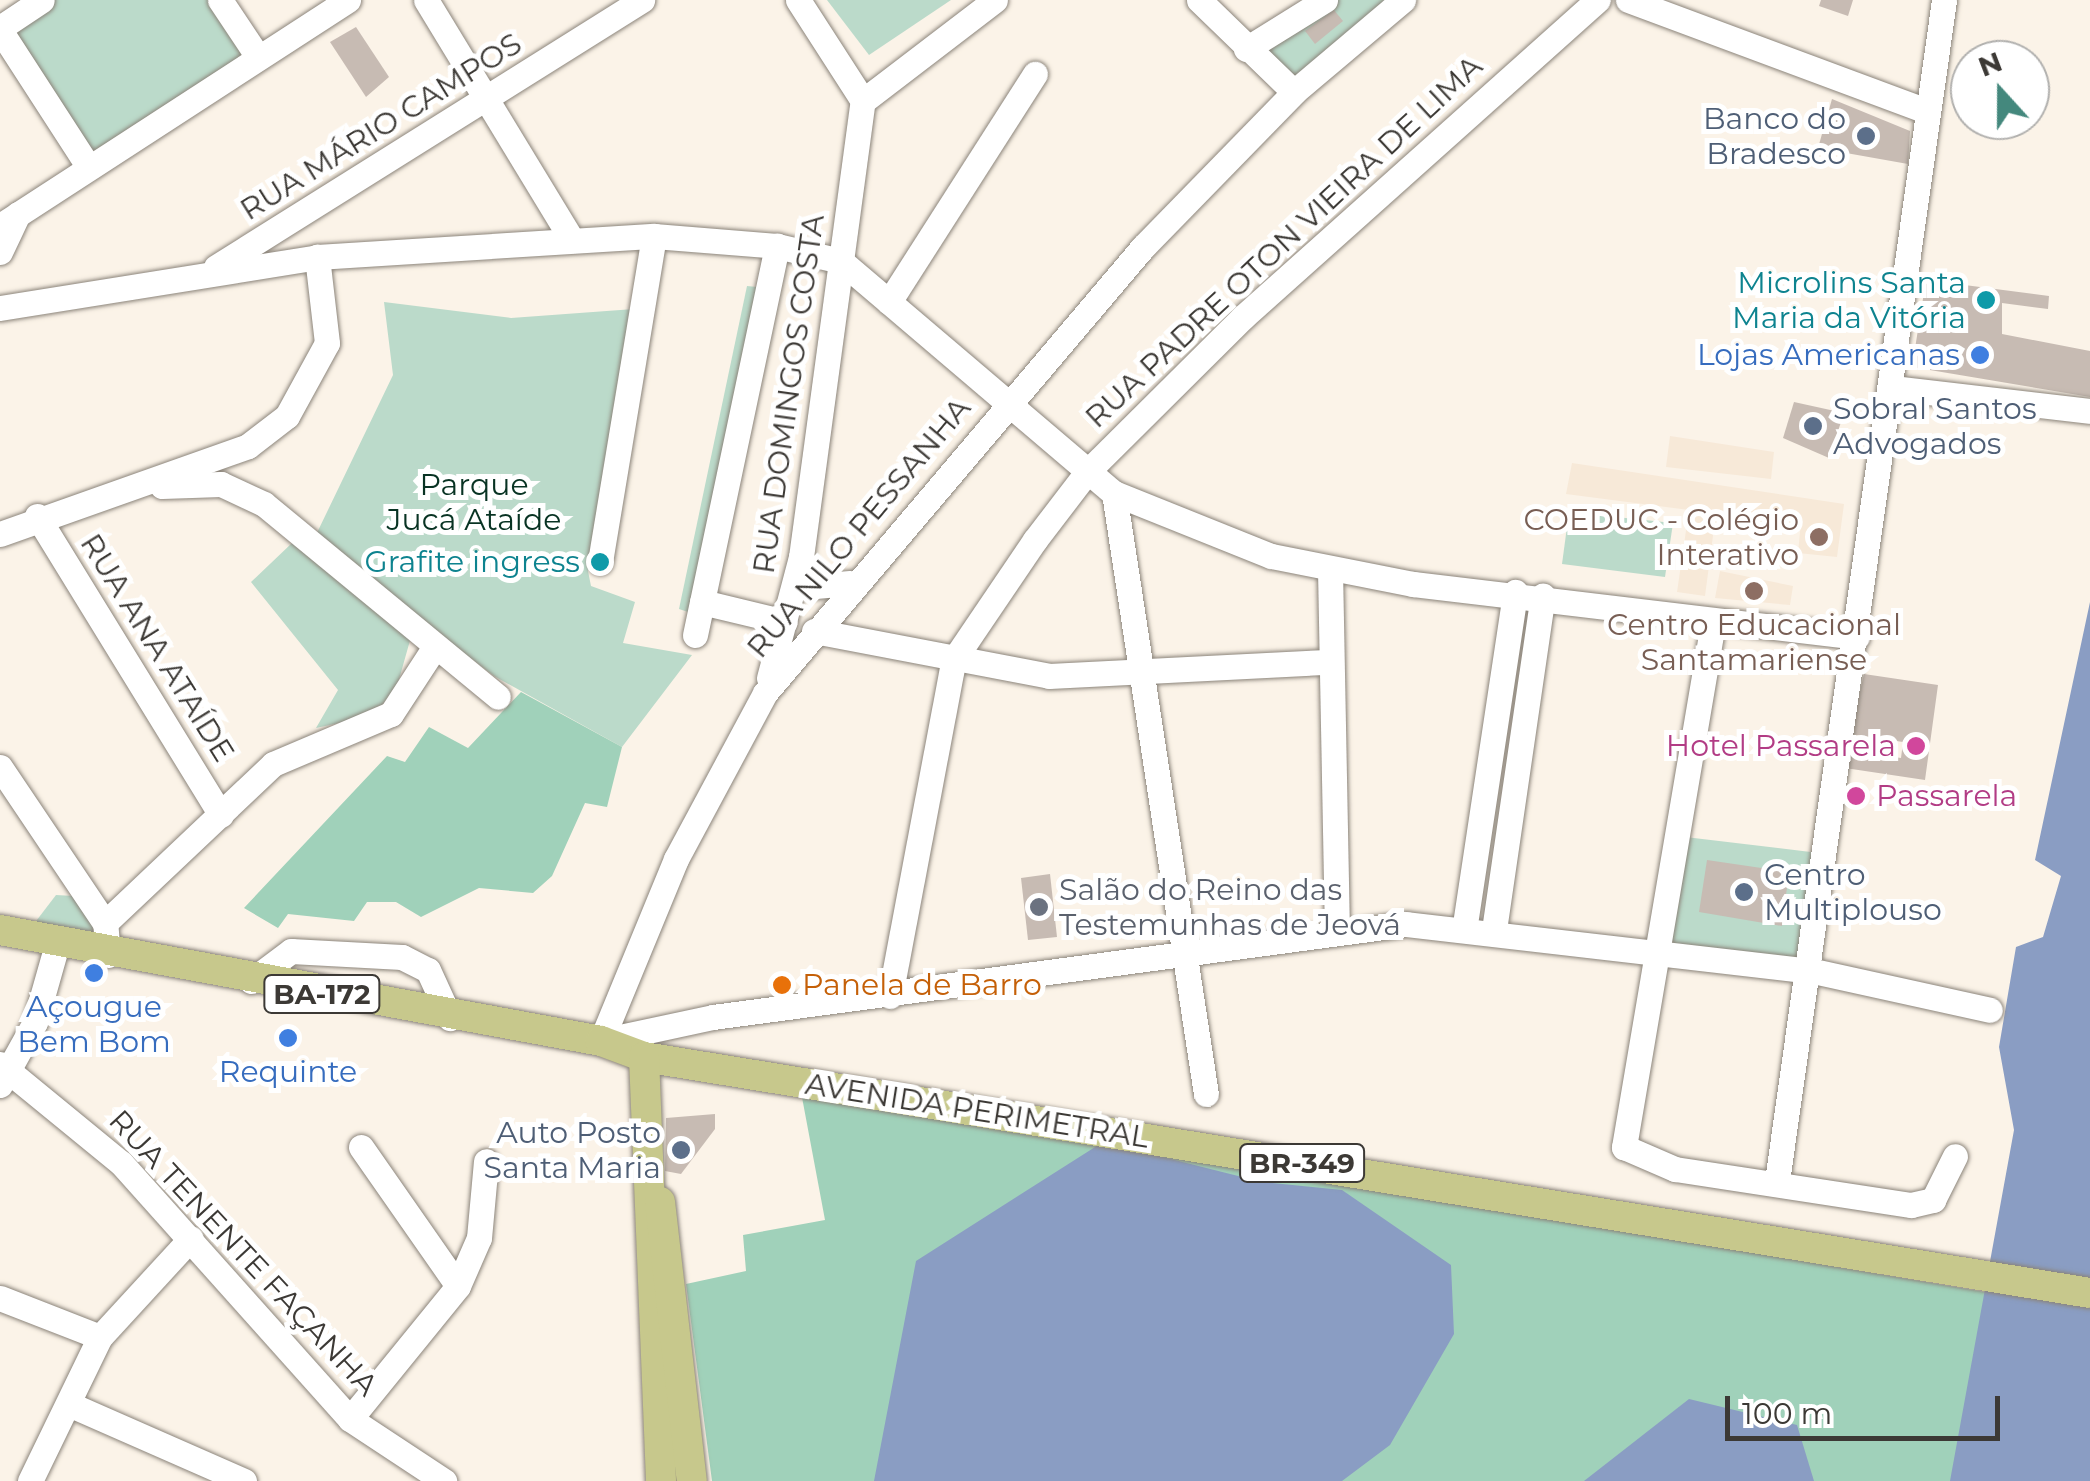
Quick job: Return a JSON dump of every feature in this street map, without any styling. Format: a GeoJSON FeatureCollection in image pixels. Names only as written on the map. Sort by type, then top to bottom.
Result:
{"type":"FeatureCollection","features":[{"type":"Feature","properties":{"kind":"main road","name":"AVENIDA PERIMETRAL"},"geometry":{"type":"LineString","coordinates":[[0,930],[108,955],[601,1042],[644,1057],[2090,1293]]}},
{"type":"Feature","properties":{"kind":"main road"},"geometry":{"type":"LineString","coordinates":[[644,1057],[650,1146],[692,1481]]}},
{"type":"Feature","properties":{"kind":"main road"},"geometry":{"type":"LineString","coordinates":[[650,1146],[646,1234],[661,1481]]}},
{"type":"Feature","properties":{"kind":"street"},"geometry":{"type":"LineString","coordinates":[[42,0],[0,29],[88,166]]}},
{"type":"Feature","properties":{"kind":"street"},"geometry":{"type":"LineString","coordinates":[[220,0],[258,57]]}},
{"type":"Feature","properties":{"kind":"street"},"geometry":{"type":"LineString","coordinates":[[0,252],[9,220],[348,0]]}},
{"type":"Feature","properties":{"kind":"street"},"geometry":{"type":"LineString","coordinates":[[426,0],[493,98],[572,240]]}},
{"type":"Feature","properties":{"kind":"street","name":"RUA MÁRIO CAMPOS"},"geometry":{"type":"LineString","coordinates":[[203,274],[493,98],[642,0]]}},
{"type":"Feature","properties":{"kind":"street"},"geometry":{"type":"LineString","coordinates":[[798,0],[863,102],[994,0]]}},
{"type":"Feature","properties":{"kind":"street"},"geometry":{"type":"LineString","coordinates":[[1199,0],[1294,92]]}},
{"type":"Feature","properties":{"kind":"street"},"geometry":{"type":"LineString","coordinates":[[1246,48],[1325,0]]}},
{"type":"Feature","properties":{"kind":"street","name":"RUA NILO PESSANHA"},"geometry":{"type":"LineString","coordinates":[[765,693],[850,584],[1004,405],[1294,92],[1403,0]]}},
{"type":"Feature","properties":{"kind":"street","name":"RUA PADRE OTON VIEIRA DE LIMA"},"geometry":{"type":"LineString","coordinates":[[890,996],[953,661],[1087,472],[1420,152],[1598,0]]}},
{"type":"Feature","properties":{"kind":"street"},"geometry":{"type":"LineString","coordinates":[[1628,0],[1927,111]]}},
{"type":"Feature","properties":{"kind":"street"},"geometry":{"type":"LineString","coordinates":[[1777,1181],[1813,971],[1944,0]]}},
{"type":"Feature","properties":{"kind":"street"},"geometry":{"type":"LineString","coordinates":[[889,302],[1035,74]]}},
{"type":"Feature","properties":{"kind":"street","name":"RUA DOMINGOS COSTA"},"geometry":{"type":"LineString","coordinates":[[765,693],[801,557],[863,102]]}},
{"type":"Feature","properties":{"kind":"street"},"geometry":{"type":"LineString","coordinates":[[600,562],[654,236]]}},
{"type":"Feature","properties":{"kind":"street"},"geometry":{"type":"LineString","coordinates":[[0,308],[317,257],[654,236],[777,246],[841,261],[1004,405],[1114,493],[1271,556],[1330,569],[1515,592],[1713,623],[1856,638]]}},
{"type":"Feature","properties":{"kind":"street"},"geometry":{"type":"LineString","coordinates":[[695,635],[777,246]]}},
{"type":"Feature","properties":{"kind":"street"},"geometry":{"type":"LineString","coordinates":[[0,534],[37,516],[121,486],[248,446],[287,416],[327,342],[317,257]]}},
{"type":"Feature","properties":{"kind":"street"},"geometry":{"type":"LineString","coordinates":[[1894,388],[2090,411]]}},
{"type":"Feature","properties":{"kind":"street"},"geometry":{"type":"LineString","coordinates":[[121,486],[221,484],[264,504],[498,698]]}},
{"type":"Feature","properties":{"kind":"street"},"geometry":{"type":"LineString","coordinates":[[1114,493],[1206,1094]]}},
{"type":"Feature","properties":{"kind":"street","name":"RUA ANA ATAÍDE"},"geometry":{"type":"LineString","coordinates":[[37,516],[221,814]]}},
{"type":"Feature","properties":{"kind":"street"},"geometry":{"type":"LineString","coordinates":[[801,557],[816,586],[850,584]]}},
{"type":"Feature","properties":{"kind":"street"},"geometry":{"type":"LineString","coordinates":[[1330,569],[1328,662],[1337,932]]}},
{"type":"Feature","properties":{"kind":"street"},"geometry":{"type":"LineString","coordinates":[[1464,924],[1515,592]]}},
{"type":"Feature","properties":{"kind":"street"},"geometry":{"type":"LineString","coordinates":[[1494,930],[1543,596]]}},
{"type":"Feature","properties":{"kind":"street"},"geometry":{"type":"LineString","coordinates":[[702,602],[785,622]]}},
{"type":"Feature","properties":{"kind":"street"},"geometry":{"type":"LineString","coordinates":[[1713,623],[1624,1147],[1676,1169],[1924,1204],[1954,1156]]}},
{"type":"Feature","properties":{"kind":"street"},"geometry":{"type":"LineString","coordinates":[[814,631],[953,661],[1049,676],[1328,662]]}},
{"type":"Feature","properties":{"kind":"street"},"geometry":{"type":"LineString","coordinates":[[105,923],[287,754],[391,714],[434,648]]}},
{"type":"Feature","properties":{"kind":"street"},"geometry":{"type":"LineString","coordinates":[[601,1042],[676,859],[765,693]]}},
{"type":"Feature","properties":{"kind":"street"},"geometry":{"type":"LineString","coordinates":[[0,767],[105,923],[108,955]]}},
{"type":"Feature","properties":{"kind":"street"},"geometry":{"type":"LineString","coordinates":[[601,1042],[1337,932],[1464,924],[1813,971],[1990,1010]]}},
{"type":"Feature","properties":{"kind":"street"},"geometry":{"type":"LineString","coordinates":[[5,1073],[58,944]]}},
{"type":"Feature","properties":{"kind":"street"},"geometry":{"type":"LineString","coordinates":[[251,981],[291,950],[402,957],[428,970],[450,1018]]}},
{"type":"Feature","properties":{"kind":"street","name":"RUA TENENTE FAÇANHA"},"geometry":{"type":"LineString","coordinates":[[5,1073],[191,1238],[350,1420],[444,1481]]}},
{"type":"Feature","properties":{"kind":"street"},"geometry":{"type":"LineString","coordinates":[[361,1147],[458,1286]]}},
{"type":"Feature","properties":{"kind":"street"},"geometry":{"type":"LineString","coordinates":[[350,1420],[458,1286],[483,1220],[486,1161]]}},
{"type":"Feature","properties":{"kind":"street"},"geometry":{"type":"LineString","coordinates":[[30,1481],[100,1337],[191,1238]]}},
{"type":"Feature","properties":{"kind":"street"},"geometry":{"type":"LineString","coordinates":[[0,1298],[100,1337]]}},
{"type":"Feature","properties":{"kind":"street"},"geometry":{"type":"LineString","coordinates":[[70,1405],[244,1481]]}},
{"type":"Feature","properties":{"kind":"shaded area","name":"COEDUC - Colégio Interativo"},"geometry":{"type":"Polygon","coordinates":[[[1670,436],[1774,452],[1771,479],[1666,467],[1670,436]]]}},
{"type":"Feature","properties":{"kind":"shaded area","name":"COEDUC - Colégio Interativo"},"geometry":{"type":"Polygon","coordinates":[[[1572,463],[1844,504],[1837,557],[1798,553],[1801,522],[1716,513],[1705,596],[1677,592],[1689,510],[1566,494],[1572,463]]]}},
{"type":"Feature","properties":{"kind":"shaded area","name":"Centro Educacional Santamariense"},"geometry":{"type":"Polygon","coordinates":[[[1720,571],[1793,586],[1790,605],[1715,598],[1720,571]]]}},
{"type":"Feature","properties":{"kind":"green space"},"geometry":{"type":"Polygon","coordinates":[[[44,0],[220,0],[258,57],[88,166],[0,28],[44,0]]]}},
{"type":"Feature","properties":{"kind":"green space"},"geometry":{"type":"Polygon","coordinates":[[[827,0],[951,0],[869,55],[827,0]]]}},
{"type":"Feature","properties":{"kind":"green space"},"geometry":{"type":"Polygon","coordinates":[[[1325,0],[1403,0],[1294,92],[1246,49],[1325,0]]]}},
{"type":"Feature","properties":{"kind":"green space"},"geometry":{"type":"Polygon","coordinates":[[[747,286],[757,287],[691,613],[679,609],[747,286]]]}},
{"type":"Feature","properties":{"kind":"green space","name":"Parque Jucá Ataíde"},"geometry":{"type":"Polygon","coordinates":[[[384,302],[511,318],[634,309],[588,571],[591,586],[635,602],[623,643],[692,655],[622,747],[494,676],[314,539],[393,375],[384,302]]]}},
{"type":"Feature","properties":{"kind":"green space"},"geometry":{"type":"Polygon","coordinates":[[[1569,512],[1673,523],[1665,577],[1562,564],[1569,512]]]}},
{"type":"Feature","properties":{"kind":"green space"},"geometry":{"type":"Polygon","coordinates":[[[292,543],[411,637],[398,683],[380,708],[353,720],[316,728],[338,690],[251,582],[292,543]]]}},
{"type":"Feature","properties":{"kind":"green space"},"geometry":{"type":"Polygon","coordinates":[[[521,692],[622,747],[607,807],[585,803],[552,876],[533,893],[479,888],[421,917],[396,902],[367,902],[354,921],[288,914],[278,928],[244,908],[387,756],[405,762],[429,727],[468,748],[521,692]]]}},
{"type":"Feature","properties":{"kind":"green space"},"geometry":{"type":"Polygon","coordinates":[[[1677,836],[1827,854],[1813,971],[1659,949],[1677,836]]]}},
{"type":"Feature","properties":{"kind":"green space"},"geometry":{"type":"Polygon","coordinates":[[[56,895],[74,896],[108,946],[30,929],[56,895]]]}},
{"type":"Feature","properties":{"kind":"green space"},"geometry":{"type":"Polygon","coordinates":[[[801,1092],[1997,1294],[1979,1481],[712,1481],[686,1284],[746,1271],[743,1235],[825,1220],[801,1092]]]}},
{"type":"Feature","properties":{"kind":"water"},"geometry":{"type":"Polygon","coordinates":[[[2090,602],[2090,1481],[1950,1481],[2014,1130],[1999,1047],[2016,947],[2043,937],[2061,876],[2035,860],[2090,602]]]}},
{"type":"Feature","properties":{"kind":"water"},"geometry":{"type":"Polygon","coordinates":[[[1103,1142],[1262,1182],[1342,1190],[1451,1265],[1454,1334],[1390,1445],[1342,1481],[874,1481],[916,1261],[1103,1142]]]}},
{"type":"Feature","properties":{"kind":"water"},"geometry":{"type":"Polygon","coordinates":[[[1689,1399],[1797,1425],[1814,1481],[1584,1481],[1689,1399]]]}},
{"type":"Feature","properties":{"kind":"building"},"geometry":{"type":"Polygon","coordinates":[[[1821,0],[1853,0],[1848,16],[1819,6],[1821,0]]]}},
{"type":"Feature","properties":{"kind":"building"},"geometry":{"type":"Polygon","coordinates":[[[1334,10],[1343,21],[1315,44],[1305,31],[1334,10]]]}},
{"type":"Feature","properties":{"kind":"building"},"geometry":{"type":"Polygon","coordinates":[[[356,27],[389,77],[366,97],[330,42],[356,27]]]}},
{"type":"Feature","properties":{"kind":"building","name":"Banco do Bradesco"},"geometry":{"type":"Polygon","coordinates":[[[1832,99],[1910,131],[1908,164],[1818,148],[1832,99]]]}},
{"type":"Feature","properties":{"kind":"building"},"geometry":{"type":"Polygon","coordinates":[[[1926,280],[2049,296],[2048,309],[2002,303],[2002,334],[2090,351],[2090,397],[1912,367],[1926,280]]]}},
{"type":"Feature","properties":{"kind":"building","name":"Sobral Santos Advogados"},"geometry":{"type":"Polygon","coordinates":[[[1794,402],[1844,413],[1829,458],[1783,438],[1794,402]]]}},
{"type":"Feature","properties":{"kind":"building"},"geometry":{"type":"Polygon","coordinates":[[[1864,674],[1938,685],[1925,780],[1845,768],[1848,750],[1901,758],[1903,742],[1850,734],[1864,674]]]}},
{"type":"Feature","properties":{"kind":"building","name":"Centro Multiplouso"},"geometry":{"type":"Polygon","coordinates":[[[1707,860],[1789,872],[1782,926],[1699,912],[1707,860]]]}},
{"type":"Feature","properties":{"kind":"building","name":"Salão do Reino das Testemunhas de Jeová"},"geometry":{"type":"Polygon","coordinates":[[[1050,874],[1057,937],[1028,940],[1021,878],[1050,874]]]}},
{"type":"Feature","properties":{"kind":"building","name":"Auto Posto Santa Maria"},"geometry":{"type":"Polygon","coordinates":[[[715,1114],[715,1129],[681,1174],[665,1171],[666,1118],[715,1114]]]}},
{"type":"Feature","properties":{"kind":"place","name":"Banco do Bradesco"},"geometry":{"type":"Point","coordinates":[1866,136]}},
{"type":"Feature","properties":{"kind":"place","name":"Microlins Santa Maria da Vitória"},"geometry":{"type":"Point","coordinates":[1986,300]}},
{"type":"Feature","properties":{"kind":"place","name":"Lojas Americanas"},"geometry":{"type":"Point","coordinates":[1980,355]}},
{"type":"Feature","properties":{"kind":"place","name":"Sobral Santos Advogados"},"geometry":{"type":"Point","coordinates":[1813,426]}},
{"type":"Feature","properties":{"kind":"place","name":"COEDUC - Colégio Interativo"},"geometry":{"type":"Point","coordinates":[1819,537]}},
{"type":"Feature","properties":{"kind":"place","name":"Grafite ingress"},"geometry":{"type":"Point","coordinates":[600,562]}},
{"type":"Feature","properties":{"kind":"place","name":"Centro Educacional Santamariense"},"geometry":{"type":"Point","coordinates":[1754,591]}},
{"type":"Feature","properties":{"kind":"place","name":"Hotel Passarela"},"geometry":{"type":"Point","coordinates":[1916,746]}},
{"type":"Feature","properties":{"kind":"place","name":"Passarela"},"geometry":{"type":"Point","coordinates":[1856,796]}},
{"type":"Feature","properties":{"kind":"place","name":"Centro Multiplouso"},"geometry":{"type":"Point","coordinates":[1744,892]}},
{"type":"Feature","properties":{"kind":"place","name":"Salão do Reino das Testemunhas de Jeová"},"geometry":{"type":"Point","coordinates":[1039,907]}},
{"type":"Feature","properties":{"kind":"place","name":"Açougue Bem Bom"},"geometry":{"type":"Point","coordinates":[94,973]}},
{"type":"Feature","properties":{"kind":"place","name":"Panela de Barro"},"geometry":{"type":"Point","coordinates":[782,985]}},
{"type":"Feature","properties":{"kind":"place","name":"Requinte"},"geometry":{"type":"Point","coordinates":[288,1038]}},
{"type":"Feature","properties":{"kind":"place","name":"Auto Posto Santa Maria"},"geometry":{"type":"Point","coordinates":[681,1150]}}]}
